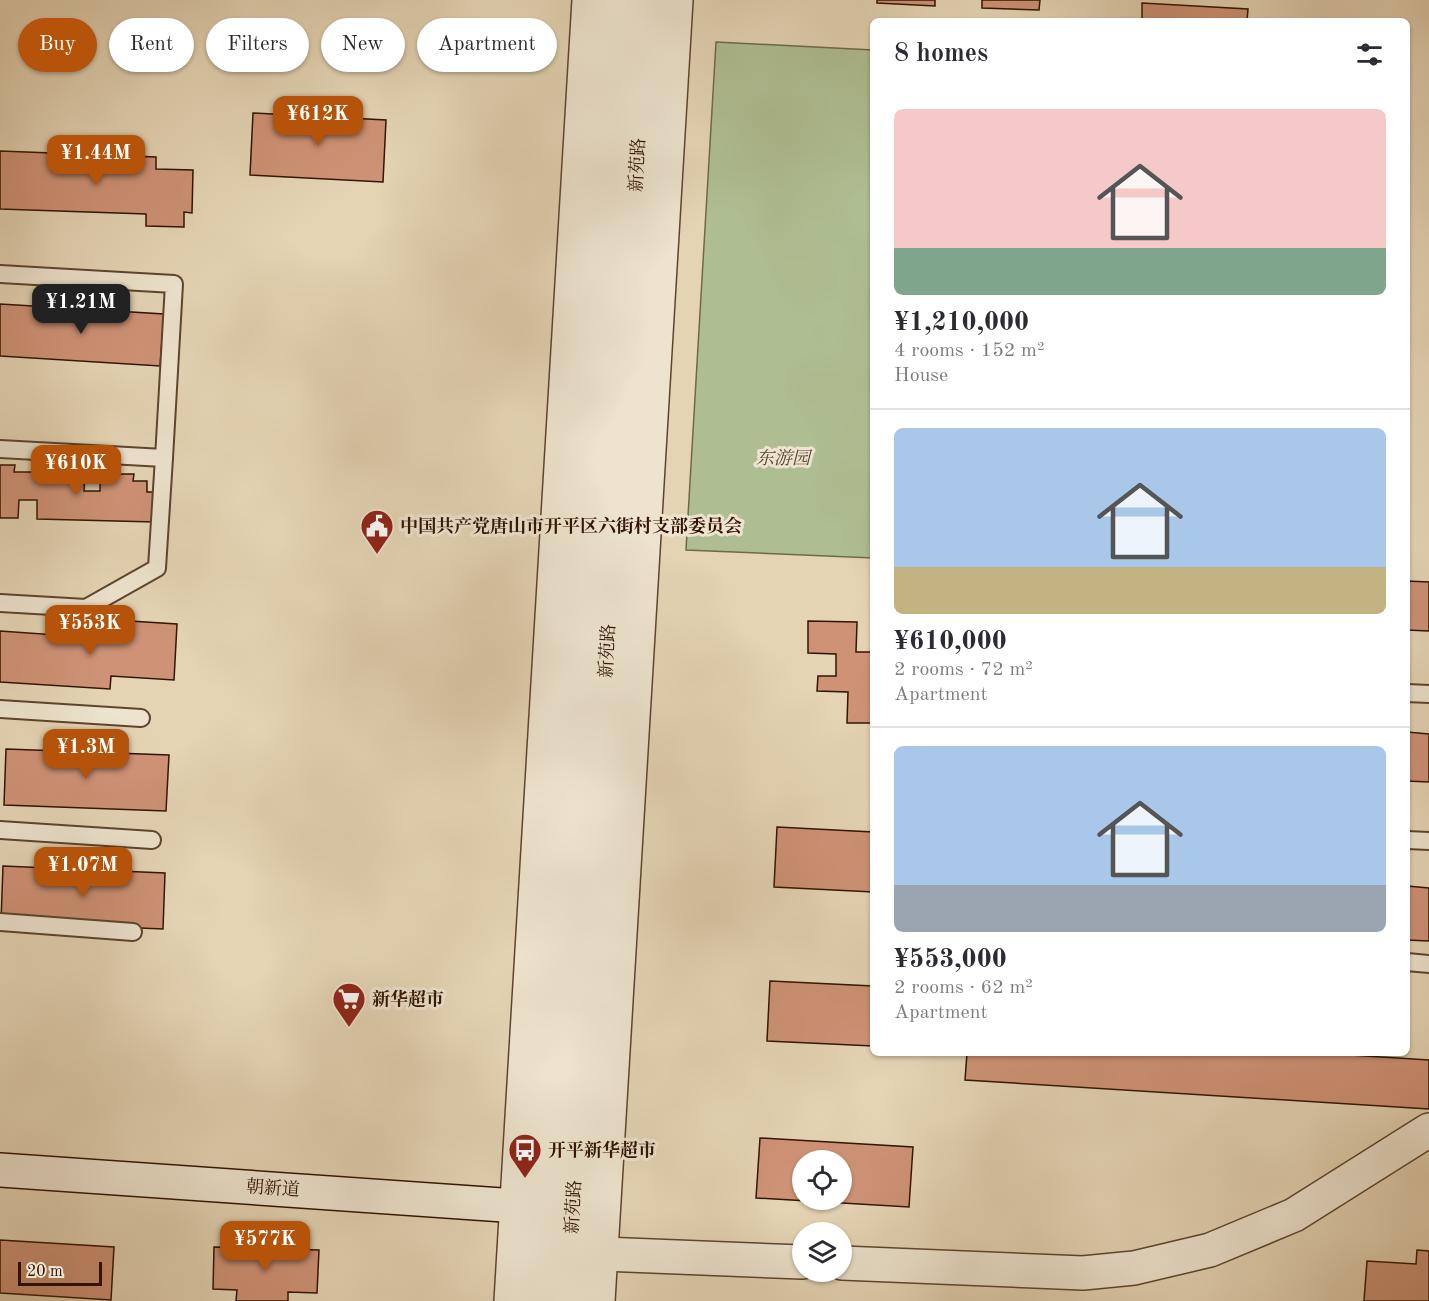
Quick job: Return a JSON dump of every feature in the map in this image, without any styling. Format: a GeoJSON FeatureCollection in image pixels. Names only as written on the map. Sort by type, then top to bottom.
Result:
{"type":"FeatureCollection","features":[{"type":"Feature","properties":{"kind":"street"},"geometry":{"type":"LineString","coordinates":[[511,1301],[531,1207],[589,0]]}},
{"type":"Feature","properties":{"kind":"street","name":"新苑路"},"geometry":{"type":"LineString","coordinates":[[540,1301],[531,1207],[618,0]]}},
{"type":"Feature","properties":{"kind":"street","name":"新苑路"},"geometry":{"type":"LineString","coordinates":[[567,1301],[586,1253],[647,0]]}},
{"type":"Feature","properties":{"kind":"street"},"geometry":{"type":"LineString","coordinates":[[598,1301],[586,1253],[676,0]]}},
{"type":"Feature","properties":{"kind":"street"},"geometry":{"type":"LineString","coordinates":[[852,1263],[1083,1273],[1145,1266],[1210,1250],[1294,1215],[1429,1130]]}},
{"type":"Feature","properties":{"kind":"street","name":"朝新道"},"geometry":{"type":"LineString","coordinates":[[0,1170],[531,1207]]}},
{"type":"Feature","properties":{"kind":"street"},"geometry":{"type":"LineString","coordinates":[[586,1253],[792,1262]]}},
{"type":"Feature","properties":{"kind":"lane"},"geometry":{"type":"LineString","coordinates":[[0,274],[174,284],[157,568],[86,608],[0,603]]}},
{"type":"Feature","properties":{"kind":"lane"},"geometry":{"type":"LineString","coordinates":[[0,449],[164,458]]}},
{"type":"Feature","properties":{"kind":"lane"},"geometry":{"type":"LineString","coordinates":[[1410,693],[1429,694]]}},
{"type":"Feature","properties":{"kind":"lane"},"geometry":{"type":"LineString","coordinates":[[0,709],[141,718]]}},
{"type":"Feature","properties":{"kind":"lane"},"geometry":{"type":"LineString","coordinates":[[0,830],[152,840]]}},
{"type":"Feature","properties":{"kind":"lane"},"geometry":{"type":"LineString","coordinates":[[1410,840],[1429,841]]}},
{"type":"Feature","properties":{"kind":"lane"},"geometry":{"type":"LineString","coordinates":[[0,922],[133,932]]}},
{"type":"Feature","properties":{"kind":"lane"},"geometry":{"type":"LineString","coordinates":[[1410,962],[1429,964]]}},
{"type":"Feature","properties":{"kind":"green space","name":"东游园"},"geometry":{"type":"Polygon","coordinates":[[[716,42],[870,50],[870,558],[686,550],[716,42]]]}},
{"type":"Feature","properties":{"kind":"building"},"geometry":{"type":"Polygon","coordinates":[[[877,0],[935,0],[935,6],[877,3],[877,0]]]}},
{"type":"Feature","properties":{"kind":"building"},"geometry":{"type":"Polygon","coordinates":[[[982,0],[1040,0],[1039,10],[982,8],[982,0]]]}},
{"type":"Feature","properties":{"kind":"building"},"geometry":{"type":"Polygon","coordinates":[[[1142,3],[1248,9],[1247,18],[1142,18],[1142,3]]]}},
{"type":"Feature","properties":{"kind":"building"},"geometry":{"type":"Polygon","coordinates":[[[253,113],[386,120],[383,182],[250,175],[253,113]]]}},
{"type":"Feature","properties":{"kind":"building"},"geometry":{"type":"Polygon","coordinates":[[[0,151],[156,157],[156,169],[193,170],[192,213],[184,212],[184,227],[146,226],[146,214],[0,209],[0,151]]]}},
{"type":"Feature","properties":{"kind":"building"},"geometry":{"type":"Polygon","coordinates":[[[0,304],[164,314],[160,366],[0,356],[0,304]]]}},
{"type":"Feature","properties":{"kind":"building"},"geometry":{"type":"Polygon","coordinates":[[[0,465],[15,465],[14,472],[46,472],[46,466],[69,467],[68,474],[85,474],[84,491],[100,491],[100,477],[134,474],[133,481],[147,481],[147,492],[156,492],[155,522],[37,519],[37,500],[19,500],[18,518],[0,518],[0,465]]]}},
{"type":"Feature","properties":{"kind":"building"},"geometry":{"type":"Polygon","coordinates":[[[1410,581],[1429,582],[1429,631],[1410,630],[1410,581]]]}},
{"type":"Feature","properties":{"kind":"building"},"geometry":{"type":"Polygon","coordinates":[[[114,620],[177,624],[174,680],[111,676],[110,689],[0,682],[0,631],[113,639],[114,620]]]}},
{"type":"Feature","properties":{"kind":"building"},"geometry":{"type":"Polygon","coordinates":[[[808,621],[857,622],[856,652],[870,652],[870,723],[847,723],[848,692],[817,691],[818,676],[836,676],[836,654],[808,653],[808,621]]]}},
{"type":"Feature","properties":{"kind":"building"},"geometry":{"type":"Polygon","coordinates":[[[1410,732],[1429,734],[1429,782],[1410,781],[1410,732]]]}},
{"type":"Feature","properties":{"kind":"building"},"geometry":{"type":"Polygon","coordinates":[[[6,749],[169,755],[166,811],[4,805],[6,749]]]}},
{"type":"Feature","properties":{"kind":"building"},"geometry":{"type":"Polygon","coordinates":[[[777,827],[870,832],[870,892],[774,887],[777,827]]]}},
{"type":"Feature","properties":{"kind":"building"},"geometry":{"type":"Polygon","coordinates":[[[3,866],[165,873],[163,929],[1,922],[3,866]]]}},
{"type":"Feature","properties":{"kind":"building"},"geometry":{"type":"Polygon","coordinates":[[[1410,886],[1429,888],[1429,941],[1410,940],[1410,886]]]}},
{"type":"Feature","properties":{"kind":"building"},"geometry":{"type":"Polygon","coordinates":[[[770,981],[870,986],[870,1046],[767,1041],[770,981]]]}},
{"type":"Feature","properties":{"kind":"building"},"geometry":{"type":"Polygon","coordinates":[[[967,1056],[1366,1056],[1429,1060],[1429,1109],[965,1080],[967,1056]]]}},
{"type":"Feature","properties":{"kind":"building"},"geometry":{"type":"Polygon","coordinates":[[[760,1138],[913,1147],[909,1207],[852,1204],[852,1150],[792,1150],[792,1200],[756,1198],[760,1138]]]}},
{"type":"Feature","properties":{"kind":"building"},"geometry":{"type":"Polygon","coordinates":[[[0,1240],[114,1247],[111,1300],[0,1293],[0,1240]]]}},
{"type":"Feature","properties":{"kind":"building"},"geometry":{"type":"Polygon","coordinates":[[[214,1247],[319,1250],[317,1293],[288,1292],[288,1301],[236,1301],[237,1290],[213,1289],[214,1247]]]}},
{"type":"Feature","properties":{"kind":"building"},"geometry":{"type":"Polygon","coordinates":[[[1417,1250],[1429,1251],[1429,1301],[1364,1301],[1367,1261],[1416,1264],[1417,1250]]]}},
{"type":"Feature","properties":{"kind":"place","name":"中国共产党唐山市开平区六街村支部委员会"},"geometry":{"type":"Point","coordinates":[377,555]}},
{"type":"Feature","properties":{"kind":"place","name":"新华超市"},"geometry":{"type":"Point","coordinates":[349,1028]}},
{"type":"Feature","properties":{"kind":"place","name":"开平新华超市"},"geometry":{"type":"Point","coordinates":[525,1179]}}]}
